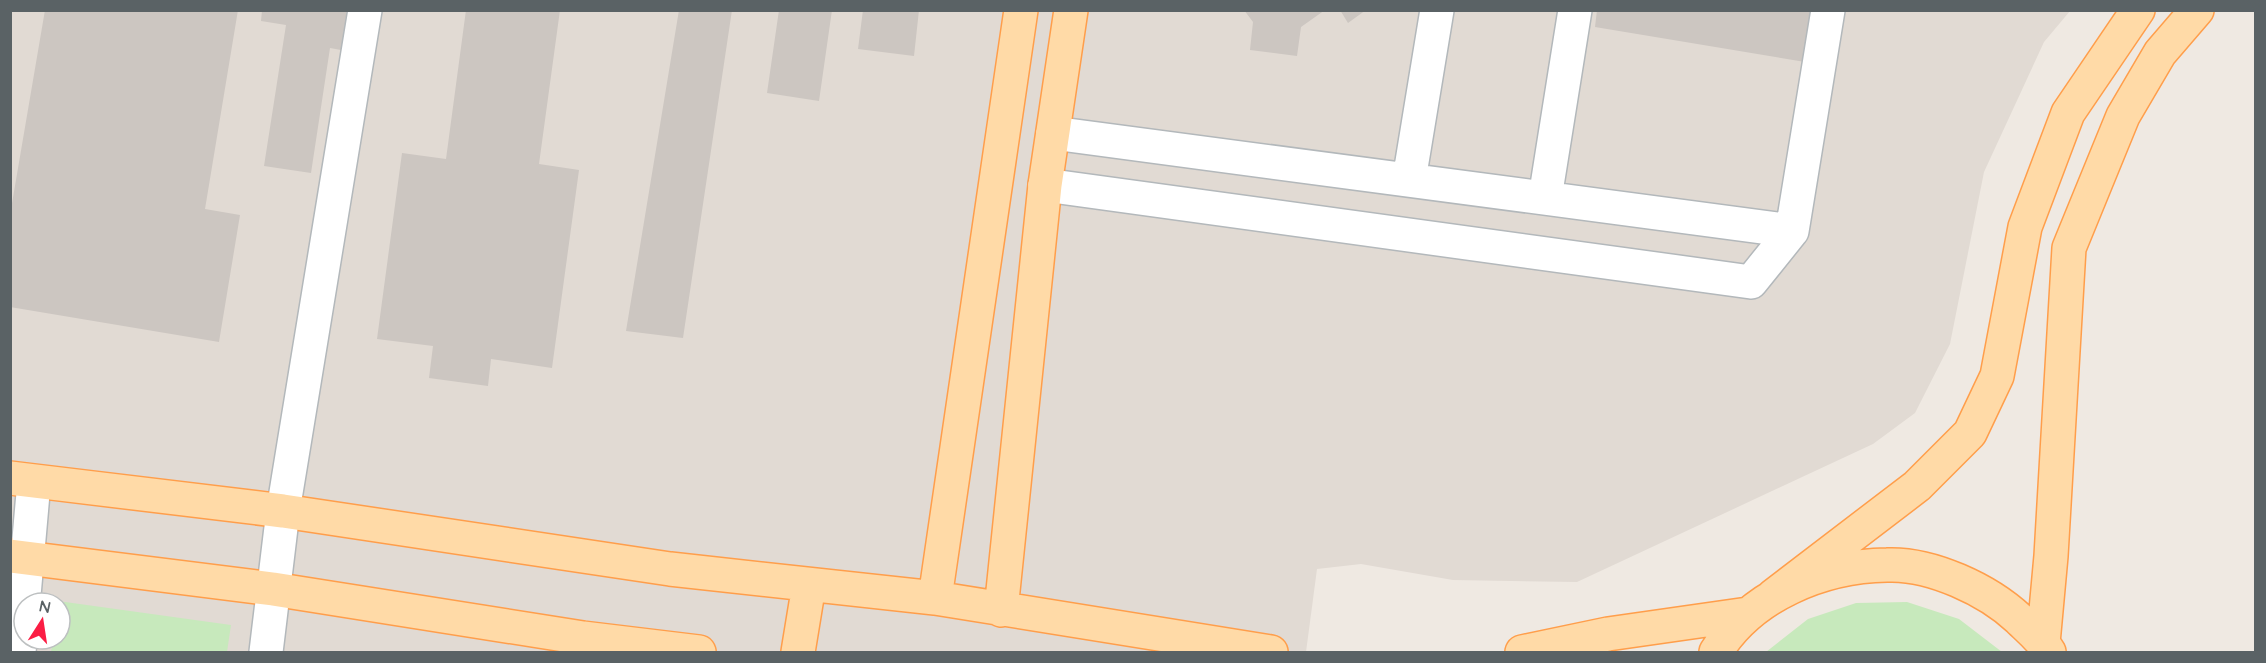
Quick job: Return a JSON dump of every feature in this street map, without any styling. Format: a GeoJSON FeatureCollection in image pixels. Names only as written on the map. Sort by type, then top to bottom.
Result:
{"type":"FeatureCollection","features":[{"type":"Feature","properties":{"kind":"main road"},"geometry":{"type":"LineString","coordinates":[[935,598],[1021,10]]}},
{"type":"Feature","properties":{"kind":"main road"},"geometry":{"type":"LineString","coordinates":[[1001,610],[1045,185],[1071,10]]}},
{"type":"Feature","properties":{"kind":"main road"},"geometry":{"type":"LineString","coordinates":[[1716,652],[1726,637],[1761,605],[1917,486],[1970,433],[1997,376],[2025,227],[2068,113],[2138,10]]}},
{"type":"Feature","properties":{"kind":"main road"},"geometry":{"type":"LineString","coordinates":[[2046,647],[2069,248],[2123,116],[2160,53],[2197,10]]}},
{"type":"Feature","properties":{"kind":"main road"},"geometry":{"type":"LineString","coordinates":[[22,480],[283,511],[670,569],[935,598],[1271,652]]}},
{"type":"Feature","properties":{"kind":"main road"},"geometry":{"type":"LineString","coordinates":[[19,556],[273,589],[582,645],[699,652]]}},
{"type":"Feature","properties":{"kind":"main road"},"geometry":{"type":"LineString","coordinates":[[1522,652],[1761,605],[1830,572],[1889,564],[1947,575],[2000,602],[2046,647]]}},
{"type":"Feature","properties":{"kind":"main road"},"geometry":{"type":"LineString","coordinates":[[798,652],[809,585]]}},
{"type":"Feature","properties":{"kind":"street"},"geometry":{"type":"LineString","coordinates":[[266,652],[283,511],[365,10]]}},
{"type":"Feature","properties":{"kind":"street"},"geometry":{"type":"LineString","coordinates":[[1409,180],[1437,10]]}},
{"type":"Feature","properties":{"kind":"street"},"geometry":{"type":"LineString","coordinates":[[1545,198],[1575,10]]}},
{"type":"Feature","properties":{"kind":"street"},"geometry":{"type":"LineString","coordinates":[[1045,185],[1751,282],[1792,231],[1828,10]]}},
{"type":"Feature","properties":{"kind":"street"},"geometry":{"type":"LineString","coordinates":[[1053,133],[1792,231]]}},
{"type":"Feature","properties":{"kind":"street"},"geometry":{"type":"LineString","coordinates":[[19,652],[22,480]]}},
{"type":"Feature","properties":{"kind":"shaded area"},"geometry":{"type":"Polygon","coordinates":[[[10,11],[2070,11],[2044,42],[1984,172],[1950,344],[1915,413],[1873,444],[1577,582],[1453,580],[1361,564],[1317,569],[1306,652],[11,652],[10,11]]]}},
{"type":"Feature","properties":{"kind":"green space"},"geometry":{"type":"Polygon","coordinates":[[[1907,602],[1959,619],[2002,652],[1766,652],[1808,619],[1856,603],[1907,602]]]}},
{"type":"Feature","properties":{"kind":"green space"},"geometry":{"type":"Polygon","coordinates":[[[72,603],[231,625],[227,652],[51,652],[72,651],[72,603]]]}},
{"type":"Feature","properties":{"kind":"building"},"geometry":{"type":"Polygon","coordinates":[[[45,10],[238,10],[205,209],[240,215],[219,342],[10,307],[10,215],[45,10]]]}},
{"type":"Feature","properties":{"kind":"building"},"geometry":{"type":"Polygon","coordinates":[[[262,10],[347,10],[341,50],[330,48],[311,173],[264,166],[286,25],[261,21],[262,10]]]}},
{"type":"Feature","properties":{"kind":"building"},"geometry":{"type":"Polygon","coordinates":[[[466,10],[560,10],[539,164],[579,170],[552,368],[491,359],[488,386],[429,378],[433,346],[377,339],[402,153],[446,159],[466,10]]]}},
{"type":"Feature","properties":{"kind":"building"},"geometry":{"type":"Polygon","coordinates":[[[679,10],[732,10],[683,338],[626,331],[679,10]]]}},
{"type":"Feature","properties":{"kind":"building"},"geometry":{"type":"Polygon","coordinates":[[[779,10],[832,10],[819,101],[767,93],[779,10]]]}},
{"type":"Feature","properties":{"kind":"building"},"geometry":{"type":"Polygon","coordinates":[[[863,10],[919,10],[914,56],[858,49],[863,10]]]}},
{"type":"Feature","properties":{"kind":"building"},"geometry":{"type":"Polygon","coordinates":[[[1244,10],[1325,10],[1301,27],[1297,56],[1250,50],[1253,22],[1244,10]]]}},
{"type":"Feature","properties":{"kind":"building"},"geometry":{"type":"Polygon","coordinates":[[[1340,10],[1366,10],[1348,23],[1340,10]]]}},
{"type":"Feature","properties":{"kind":"building"},"geometry":{"type":"Polygon","coordinates":[[[1597,10],[1814,10],[1805,62],[1595,27],[1597,10]]]}}]}
